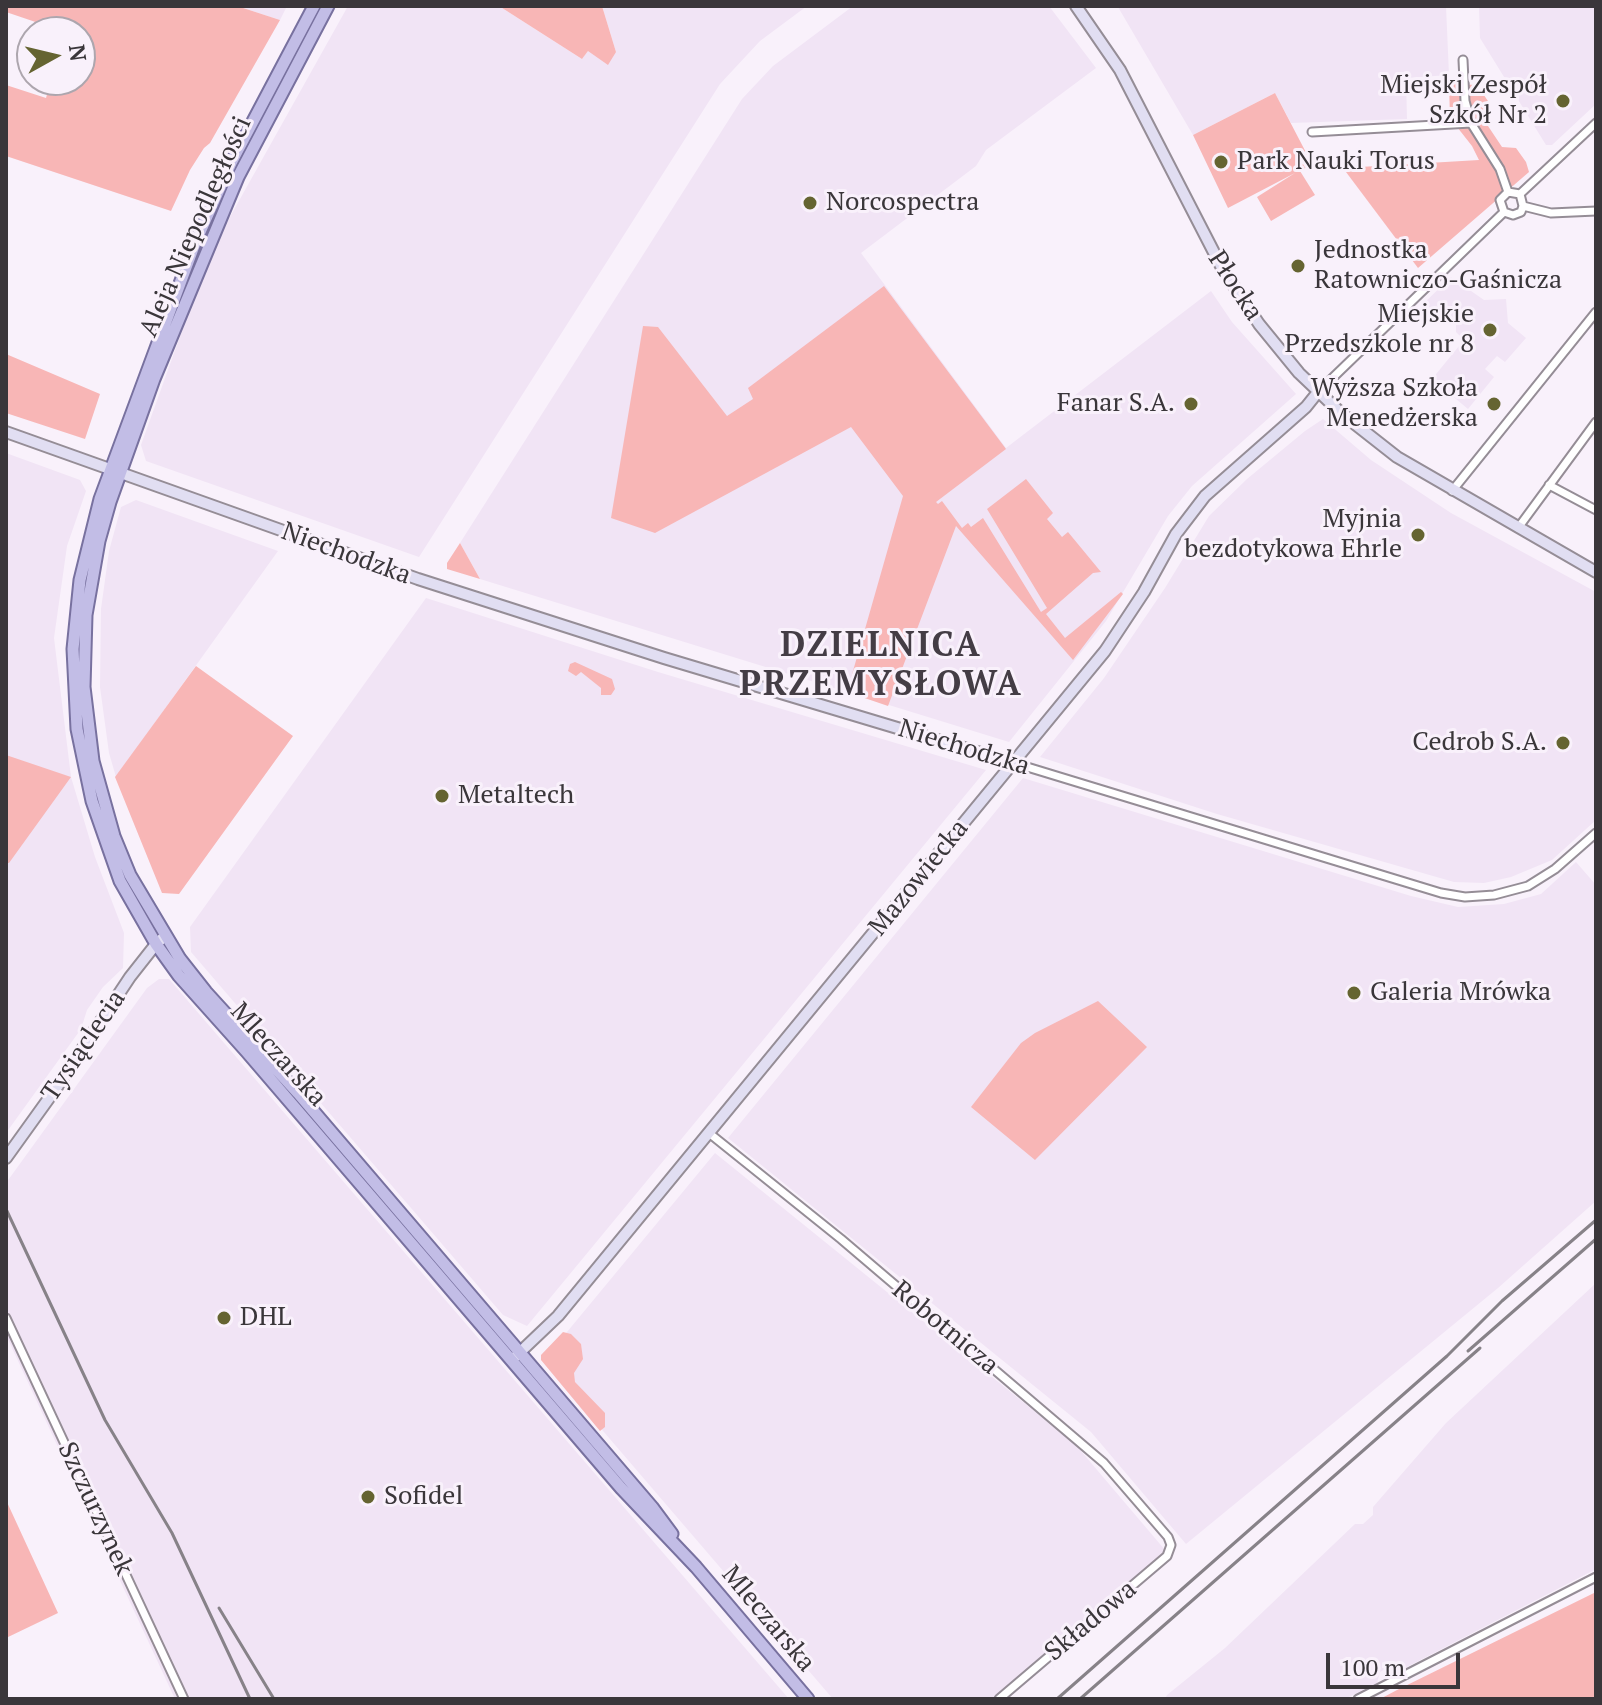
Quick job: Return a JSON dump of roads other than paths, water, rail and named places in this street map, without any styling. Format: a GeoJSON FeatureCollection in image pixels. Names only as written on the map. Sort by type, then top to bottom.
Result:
{"type":"FeatureCollection","features":[{"type":"Feature","properties":{"kind":"main road","name":"Aleja Niepodległości"},"geometry":{"type":"LineString","coordinates":[[116,471],[195,243],[231,163],[314,6]]}},
{"type":"Feature","properties":{"kind":"main road","name":"Aleja Niepodległości"},"geometry":{"type":"LineString","coordinates":[[116,471],[238,177],[328,6]]}},
{"type":"Feature","properties":{"kind":"main road","name":"Mleczarska"},"geometry":{"type":"LineString","coordinates":[[116,471],[90,581],[84,649],[88,728],[102,798],[114,836],[160,940],[198,1000],[516,1356],[621,1488],[696,1567],[808,1699]]}},
{"type":"Feature","properties":{"kind":"street","name":"Płocka"},"geometry":{"type":"LineString","coordinates":[[1076,6],[1124,77],[1194,219],[1234,289],[1263,329],[1318,392],[1369,437],[1452,491],[1596,572]]}},
{"type":"Feature","properties":{"kind":"street"},"geometry":{"type":"LineString","coordinates":[[1463,60],[1465,101],[1471,123],[1500,169],[1508,192]]}},
{"type":"Feature","properties":{"kind":"street"},"geometry":{"type":"LineString","coordinates":[[1312,132],[1471,123]]}},
{"type":"Feature","properties":{"kind":"street"},"geometry":{"type":"LineString","coordinates":[[1520,194],[1596,123]]}},
{"type":"Feature","properties":{"kind":"street"},"geometry":{"type":"LineString","coordinates":[[1508,192],[1520,194]]}},
{"type":"Feature","properties":{"kind":"street"},"geometry":{"type":"LineString","coordinates":[[1508,192],[1500,200],[1504,212],[1517,214],[1523,206]]}},
{"type":"Feature","properties":{"kind":"street"},"geometry":{"type":"LineString","coordinates":[[1520,194],[1523,206]]}},
{"type":"Feature","properties":{"kind":"street"},"geometry":{"type":"LineString","coordinates":[[1523,206],[1551,213],[1596,211]]}},
{"type":"Feature","properties":{"kind":"street"},"geometry":{"type":"LineString","coordinates":[[1318,392],[1504,212]]}},
{"type":"Feature","properties":{"kind":"street"},"geometry":{"type":"LineString","coordinates":[[1452,491],[1596,312]]}},
{"type":"Feature","properties":{"kind":"street","name":"Mazowiecka"},"geometry":{"type":"LineString","coordinates":[[516,1356],[558,1316],[1105,651],[1144,592],[1176,534],[1205,496],[1303,410],[1318,392]]}},
{"type":"Feature","properties":{"kind":"street"},"geometry":{"type":"LineString","coordinates":[[1518,528],[1596,422]]}},
{"type":"Feature","properties":{"kind":"street","name":"Niechodzka"},"geometry":{"type":"LineString","coordinates":[[6,432],[418,579],[664,658],[1430,890],[1465,897],[1494,895],[1528,886],[1555,869],[1596,833]]}},
{"type":"Feature","properties":{"kind":"street"},"geometry":{"type":"LineString","coordinates":[[1549,485],[1596,510]]}},
{"type":"Feature","properties":{"kind":"street","name":"Tysiąclecia"},"geometry":{"type":"LineString","coordinates":[[6,1158],[101,1018],[160,940]]}},
{"type":"Feature","properties":{"kind":"street","name":"Robotnicza"},"geometry":{"type":"LineString","coordinates":[[709,1133],[841,1239],[1104,1463],[1168,1537]]}},
{"type":"Feature","properties":{"kind":"street","name":"Szczurzynek"},"geometry":{"type":"LineString","coordinates":[[6,1318],[184,1699]]}},
{"type":"Feature","properties":{"kind":"street","name":"Składowa"},"geometry":{"type":"LineString","coordinates":[[999,1699],[1167,1556],[1171,1545],[1168,1537]]}},
{"type":"Feature","properties":{"kind":"street"},"geometry":{"type":"LineString","coordinates":[[1358,1699],[1596,1577]]}},
{"type":"Feature","properties":{"kind":"railway"},"geometry":{"type":"LineString","coordinates":[[6,1209],[105,1420],[172,1533],[250,1699]]}},
{"type":"Feature","properties":{"kind":"railway"},"geometry":{"type":"LineString","coordinates":[[1057,1699],[1447,1356],[1502,1301],[1596,1220]]}},
{"type":"Feature","properties":{"kind":"railway"},"geometry":{"type":"LineString","coordinates":[[1468,1351],[1596,1239]]}},
{"type":"Feature","properties":{"kind":"railway"},"geometry":{"type":"LineString","coordinates":[[1080,1699],[1480,1348]]}},
{"type":"Feature","properties":{"kind":"railway"},"geometry":{"type":"LineString","coordinates":[[219,1608],[274,1699]]}},
{"type":"Feature","properties":{"kind":"place","name":"Miejski Zespół Szkół Nr 2"},"geometry":{"type":"Point","coordinates":[1563,101]}},
{"type":"Feature","properties":{"kind":"place","name":"Park Nauki Torus"},"geometry":{"type":"Point","coordinates":[1221,162]}},
{"type":"Feature","properties":{"kind":"place","name":"Norcospectra"},"geometry":{"type":"Point","coordinates":[810,203]}},
{"type":"Feature","properties":{"kind":"place","name":"Jednostka Ratowniczo-Gaśnicza"},"geometry":{"type":"Point","coordinates":[1298,266]}},
{"type":"Feature","properties":{"kind":"place","name":"Miejskie Przedszkole nr 8"},"geometry":{"type":"Point","coordinates":[1490,330]}},
{"type":"Feature","properties":{"kind":"place","name":"Fanar S.A."},"geometry":{"type":"Point","coordinates":[1191,404]}},
{"type":"Feature","properties":{"kind":"place","name":"Wyższa Szkoła Menedżerska"},"geometry":{"type":"Point","coordinates":[1494,404]}},
{"type":"Feature","properties":{"kind":"place","name":"Myjnia bezdotykowa Ehrle"},"geometry":{"type":"Point","coordinates":[1418,535]}},
{"type":"Feature","properties":{"kind":"place","name":"Cedrob S.A."},"geometry":{"type":"Point","coordinates":[1563,743]}},
{"type":"Feature","properties":{"kind":"place","name":"Metaltech"},"geometry":{"type":"Point","coordinates":[442,796]}},
{"type":"Feature","properties":{"kind":"place","name":"Galeria Mrówka"},"geometry":{"type":"Point","coordinates":[1354,993]}},
{"type":"Feature","properties":{"kind":"place","name":"DHL"},"geometry":{"type":"Point","coordinates":[224,1318]}},
{"type":"Feature","properties":{"kind":"place","name":"Sofidel"},"geometry":{"type":"Point","coordinates":[368,1497]}},
{"type":"Feature","properties":{"kind":"district","name":"DZIELNICA PRZEMYSŁOWA"},"geometry":{"type":"Point","coordinates":[881,666]}}]}
